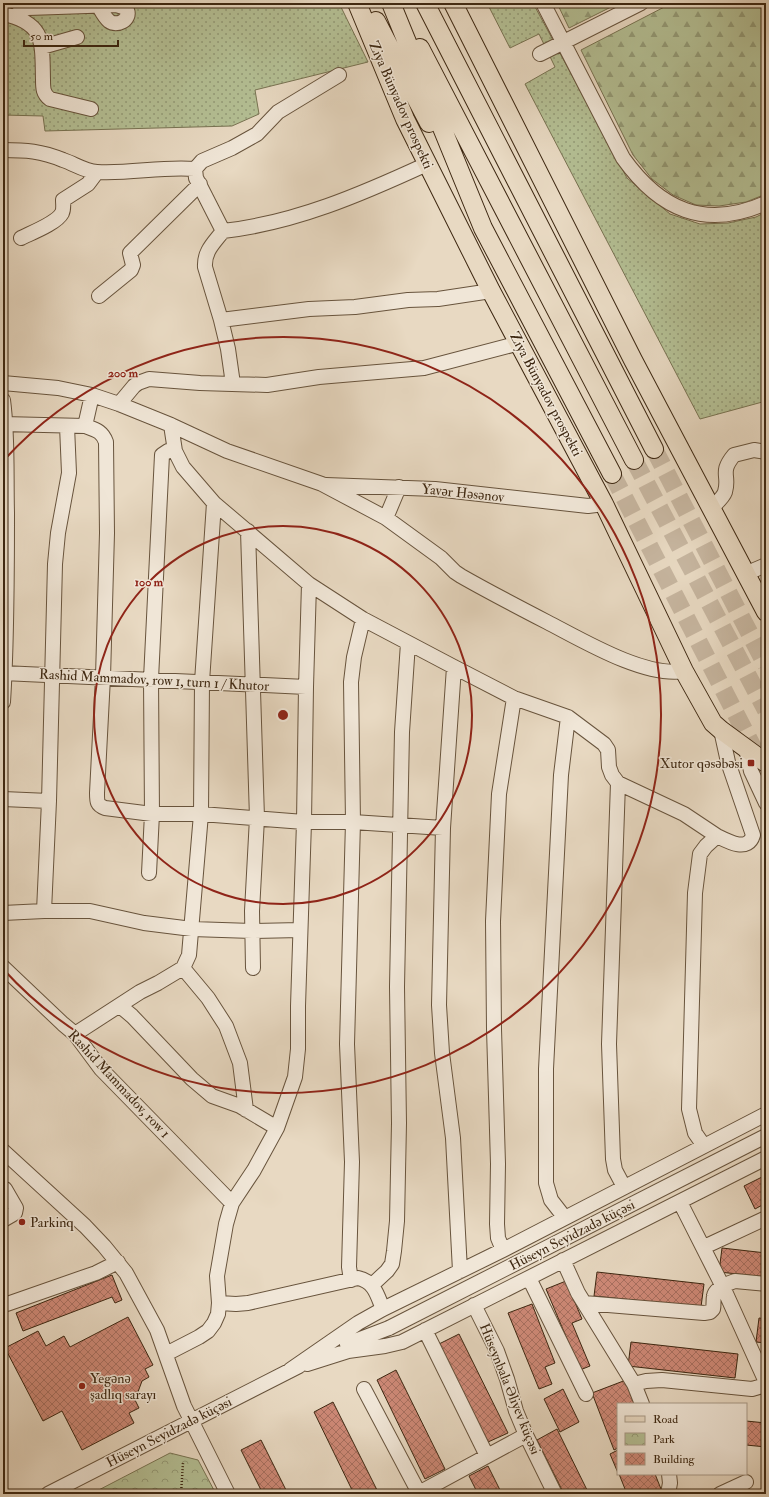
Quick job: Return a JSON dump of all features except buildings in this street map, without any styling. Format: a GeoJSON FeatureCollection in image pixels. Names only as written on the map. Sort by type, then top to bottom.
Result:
{"type":"FeatureCollection","features":[{"type":"Feature","properties":{"kind":"main road","name":"Ziya Bünyadov prospekti"},"geometry":{"type":"LineString","coordinates":[[358,3],[405,119],[491,291],[520,343],[604,504],[684,672],[713,723],[766,763]]}},
{"type":"Feature","properties":{"kind":"main road"},"geometry":{"type":"LineString","coordinates":[[366,3],[483,228]]}},
{"type":"Feature","properties":{"kind":"main road","name":"Ziya Bünyadov prospekti"},"geometry":{"type":"LineString","coordinates":[[391,3],[483,228],[612,474]]}},
{"type":"Feature","properties":{"kind":"main road"},"geometry":{"type":"LineString","coordinates":[[397,3],[634,460]]}},
{"type":"Feature","properties":{"kind":"main road"},"geometry":{"type":"LineString","coordinates":[[425,3],[654,449]]}},
{"type":"Feature","properties":{"kind":"main road"},"geometry":{"type":"LineString","coordinates":[[453,3],[633,360],[766,612]]}},
{"type":"Feature","properties":{"kind":"street"},"geometry":{"type":"LineString","coordinates":[[543,3],[623,158],[635,175],[653,192],[667,202],[683,210],[700,215],[715,216],[746,211],[766,203]]}},
{"type":"Feature","properties":{"kind":"street"},"geometry":{"type":"LineString","coordinates":[[540,54],[641,3]]}},
{"type":"Feature","properties":{"kind":"street"},"geometry":{"type":"LineString","coordinates":[[9,16],[28,8],[98,5]]}},
{"type":"Feature","properties":{"kind":"street"},"geometry":{"type":"LineString","coordinates":[[9,16],[32,26],[40,38],[42,47],[43,88],[45,95],[50,99],[91,109]]}},
{"type":"Feature","properties":{"kind":"street"},"geometry":{"type":"LineString","coordinates":[[42,47],[77,37]]}},
{"type":"Feature","properties":{"kind":"street"},"geometry":{"type":"LineString","coordinates":[[223,231],[196,178],[196,169],[202,160],[232,148],[257,134],[278,112],[339,75]]}},
{"type":"Feature","properties":{"kind":"street"},"geometry":{"type":"LineString","coordinates":[[3,150],[30,150],[64,160],[84,170],[97,172],[134,172],[177,167],[196,169]]}},
{"type":"Feature","properties":{"kind":"street"},"geometry":{"type":"LineString","coordinates":[[233,384],[228,349],[205,267],[204,258],[208,250],[223,231],[250,228],[306,214],[427,164]]}},
{"type":"Feature","properties":{"kind":"street"},"geometry":{"type":"LineString","coordinates":[[21,238],[45,227],[62,214],[64,211],[63,200],[88,184],[97,172]]}},
{"type":"Feature","properties":{"kind":"street"},"geometry":{"type":"LineString","coordinates":[[99,296],[131,270],[133,265],[130,253],[200,184]]}},
{"type":"Feature","properties":{"kind":"street"},"geometry":{"type":"LineString","coordinates":[[221,320],[309,309],[355,307],[408,300],[438,299],[491,291]]}},
{"type":"Feature","properties":{"kind":"street"},"geometry":{"type":"LineString","coordinates":[[119,404],[134,386],[149,379],[267,385],[319,377],[424,368],[520,343]]}},
{"type":"Feature","properties":{"kind":"street"},"geometry":{"type":"LineString","coordinates":[[3,383],[58,388],[92,395],[171,425],[227,451],[322,484],[386,518],[441,558],[454,572],[591,645],[617,658],[647,668],[684,672]]}},
{"type":"Feature","properties":{"kind":"street"},"geometry":{"type":"LineString","coordinates":[[85,426],[92,395]]}},
{"type":"Feature","properties":{"kind":"street"},"geometry":{"type":"LineString","coordinates":[[3,400],[5,424],[7,548],[3,702]]}},
{"type":"Feature","properties":{"kind":"street"},"geometry":{"type":"LineString","coordinates":[[5,424],[85,426],[103,435],[106,442],[107,533],[103,677],[97,803],[99,806],[152,814],[201,814],[304,822],[353,822],[443,828]]}},
{"type":"Feature","properties":{"kind":"street"},"geometry":{"type":"LineString","coordinates":[[171,425],[175,451],[182,466],[214,503],[310,584],[362,619],[454,668],[487,683],[514,698],[568,717],[604,744],[608,750],[610,771],[618,783],[684,814],[731,844],[749,843],[753,835],[728,762],[721,730]]}},
{"type":"Feature","properties":{"kind":"street"},"geometry":{"type":"LineString","coordinates":[[44,911],[49,801],[54,564],[69,473],[67,426]]}},
{"type":"Feature","properties":{"kind":"street"},"geometry":{"type":"LineString","coordinates":[[711,509],[726,490],[726,468],[734,455],[754,450],[766,452]]}},
{"type":"Feature","properties":{"kind":"street"},"geometry":{"type":"LineString","coordinates":[[149,873],[152,814],[151,679],[162,455],[168,451],[175,451]]}},
{"type":"Feature","properties":{"kind":"street","name":"Yavər Həsənov"},"geometry":{"type":"LineString","coordinates":[[322,484],[435,489],[588,506],[604,504]]}},
{"type":"Feature","properties":{"kind":"street"},"geometry":{"type":"LineString","coordinates":[[386,518],[399,487]]}},
{"type":"Feature","properties":{"kind":"street"},"geometry":{"type":"LineString","coordinates":[[75,1034],[140,992],[183,968],[189,955],[201,814],[202,682],[214,503]]}},
{"type":"Feature","properties":{"kind":"street"},"geometry":{"type":"LineString","coordinates":[[248,531],[252,685],[258,818],[252,911],[253,968]]}},
{"type":"Feature","properties":{"kind":"street"},"geometry":{"type":"LineString","coordinates":[[746,574],[766,565]]}},
{"type":"Feature","properties":{"kind":"street"},"geometry":{"type":"LineString","coordinates":[[166,1354],[199,1338],[214,1324],[218,1314],[219,1303],[217,1276],[226,1224],[232,1203],[254,1170],[277,1128],[295,1077],[298,1049],[306,687],[310,584]]}},
{"type":"Feature","properties":{"kind":"street"},"geometry":{"type":"LineString","coordinates":[[351,1280],[349,1267],[352,1162],[347,1044],[353,822],[351,682],[354,657],[362,619]]}},
{"type":"Feature","properties":{"kind":"street"},"geometry":{"type":"LineString","coordinates":[[372,1285],[387,1271],[392,1264],[397,1221],[399,1123],[397,987],[402,732],[408,643]]}},
{"type":"Feature","properties":{"kind":"street"},"geometry":{"type":"LineString","coordinates":[[454,668],[443,828],[438,1005],[442,1053],[453,1138],[460,1271]]}},
{"type":"Feature","properties":{"kind":"street","name":"Rashid Mammadov, row 1, turn 1 / Khutor"},"geometry":{"type":"LineString","coordinates":[[4,673],[306,687]]}},
{"type":"Feature","properties":{"kind":"street"},"geometry":{"type":"LineString","coordinates":[[503,1250],[498,1238],[497,1224],[498,1164],[494,1029],[493,921],[499,794],[514,698]]}},
{"type":"Feature","properties":{"kind":"street"},"geometry":{"type":"LineString","coordinates":[[565,1218],[551,1200],[546,1183],[546,1069],[562,775],[568,717]]}},
{"type":"Feature","properties":{"kind":"street"},"geometry":{"type":"LineString","coordinates":[[746,748],[751,771],[766,803]]}},
{"type":"Feature","properties":{"kind":"street"},"geometry":{"type":"LineString","coordinates":[[618,783],[609,1044],[613,1159],[615,1170],[624,1187]]}},
{"type":"Feature","properties":{"kind":"street"},"geometry":{"type":"LineString","coordinates":[[3,800],[49,801]]}},
{"type":"Feature","properties":{"kind":"street"},"geometry":{"type":"LineString","coordinates":[[704,1146],[695,1132],[690,1120],[689,1110],[695,900],[700,854],[717,836]]}},
{"type":"Feature","properties":{"kind":"street"},"geometry":{"type":"LineString","coordinates":[[3,913],[90,911],[144,923],[192,929],[252,931],[300,930]]}},
{"type":"Feature","properties":{"kind":"street","name":"Rashid Mammadov, row 1"},"geometry":{"type":"LineString","coordinates":[[3,968],[75,1034],[101,1069],[232,1203]]}},
{"type":"Feature","properties":{"kind":"street"},"geometry":{"type":"LineString","coordinates":[[183,968],[208,998],[226,1026],[240,1063],[246,1110]]}},
{"type":"Feature","properties":{"kind":"street"},"geometry":{"type":"LineString","coordinates":[[120,1006],[132,1016],[197,1083],[212,1096],[240,1106],[277,1128]]}},
{"type":"Feature","properties":{"kind":"street"},"geometry":{"type":"LineString","coordinates":[[290,1370],[358,1323],[383,1309],[503,1250],[766,1114]]}},
{"type":"Feature","properties":{"kind":"street"},"geometry":{"type":"LineString","coordinates":[[730,1133],[752,1127],[761,1132],[766,1141]]}},
{"type":"Feature","properties":{"kind":"street","name":"Hüseyn Seyidzadə küçəsi"},"geometry":{"type":"LineString","coordinates":[[48,1494],[290,1370],[332,1350],[383,1331],[766,1136]]}},
{"type":"Feature","properties":{"kind":"street"},"geometry":{"type":"LineString","coordinates":[[3,1151],[84,1226],[118,1262],[136,1289],[150,1315],[191,1422],[228,1494]]}},
{"type":"Feature","properties":{"kind":"street"},"geometry":{"type":"LineString","coordinates":[[749,1167],[764,1157],[766,1152]]}},
{"type":"Feature","properties":{"kind":"street"},"geometry":{"type":"LineString","coordinates":[[290,1370],[348,1351],[394,1345],[766,1158]]}},
{"type":"Feature","properties":{"kind":"street"},"geometry":{"type":"LineString","coordinates":[[3,1220],[15,1213],[16,1208],[5,1189]]}},
{"type":"Feature","properties":{"kind":"street"},"geometry":{"type":"LineString","coordinates":[[634,1384],[646,1380],[662,1380],[752,1388],[766,1384],[723,1287],[680,1202]]}},
{"type":"Feature","properties":{"kind":"street"},"geometry":{"type":"LineString","coordinates":[[704,1247],[766,1218]]}},
{"type":"Feature","properties":{"kind":"street"},"geometry":{"type":"LineString","coordinates":[[563,1260],[584,1303],[634,1384],[642,1403]]}},
{"type":"Feature","properties":{"kind":"street"},"geometry":{"type":"LineString","coordinates":[[7,1304],[96,1273],[118,1262]]}},
{"type":"Feature","properties":{"kind":"street"},"geometry":{"type":"LineString","coordinates":[[219,1303],[248,1303],[358,1278],[372,1285],[383,1309]]}},
{"type":"Feature","properties":{"kind":"street"},"geometry":{"type":"LineString","coordinates":[[528,1278],[586,1394]]}},
{"type":"Feature","properties":{"kind":"street"},"geometry":{"type":"LineString","coordinates":[[584,1303],[704,1313],[710,1312],[713,1309],[714,1295],[716,1292],[735,1281],[766,1284]]}},
{"type":"Feature","properties":{"kind":"street","name":"Hüseynbala Əliyev küçəsi"},"geometry":{"type":"LineString","coordinates":[[474,1305],[497,1351],[507,1379],[516,1412],[526,1436],[555,1494]]}},
{"type":"Feature","properties":{"kind":"street"},"geometry":{"type":"LineString","coordinates":[[425,1330],[487,1456]]}},
{"type":"Feature","properties":{"kind":"street"},"geometry":{"type":"LineString","coordinates":[[364,1389],[418,1493],[526,1436]]}},
{"type":"Feature","properties":{"kind":"street"},"geometry":{"type":"LineString","coordinates":[[668,1494],[670,1483],[669,1475]]}},
{"type":"Feature","properties":{"kind":"street"},"geometry":{"type":"LineString","coordinates":[[720,1494],[746,1482]]}},
{"type":"Feature","properties":{"kind":"path"},"geometry":{"type":"LineString","coordinates":[[181,1494],[183,1463]]}},
{"type":"Feature","properties":{"kind":"green space"},"geometry":{"type":"Polygon","coordinates":[[[3,3],[339,3],[368,62],[255,90],[259,114],[232,126],[45,131],[43,116],[3,115],[3,3]]]}},
{"type":"Feature","properties":{"kind":"green space"},"geometry":{"type":"Polygon","coordinates":[[[487,3],[533,3],[627,178],[670,214],[700,224],[728,223],[756,217],[766,212],[766,401],[700,419],[525,84],[555,67],[539,34],[510,48],[487,3]]]}},
{"type":"Feature","properties":{"kind":"green space"},"geometry":{"type":"Polygon","coordinates":[[[557,3],[619,3],[569,28],[557,3]]]}},
{"type":"Feature","properties":{"kind":"green space"},"geometry":{"type":"Polygon","coordinates":[[[672,3],[766,3],[766,194],[746,202],[719,206],[696,205],[673,195],[652,179],[633,155],[581,50],[672,3]]]}},
{"type":"Feature","properties":{"kind":"green space"},"geometry":{"type":"Polygon","coordinates":[[[170,1453],[198,1460],[216,1494],[91,1494],[170,1453]]]}},
{"type":"Feature","properties":{"kind":"tunnel"},"geometry":{"type":"LineString","coordinates":[[654,449],[766,665]]}},
{"type":"Feature","properties":{"kind":"tunnel"},"geometry":{"type":"LineString","coordinates":[[634,460],[766,710]]}},
{"type":"Feature","properties":{"kind":"tunnel"},"geometry":{"type":"LineString","coordinates":[[612,474],[760,761]]}},
{"type":"Feature","properties":{"kind":"place","name":"Xutor qəsəbəsi"},"geometry":{"type":"Point","coordinates":[751,763]}},
{"type":"Feature","properties":{"kind":"place","name":"Parkinq"},"geometry":{"type":"Point","coordinates":[22,1222]}},
{"type":"Feature","properties":{"kind":"place","name":"Yegənə şadlıq sarayı"},"geometry":{"type":"Point","coordinates":[82,1386]}}]}
